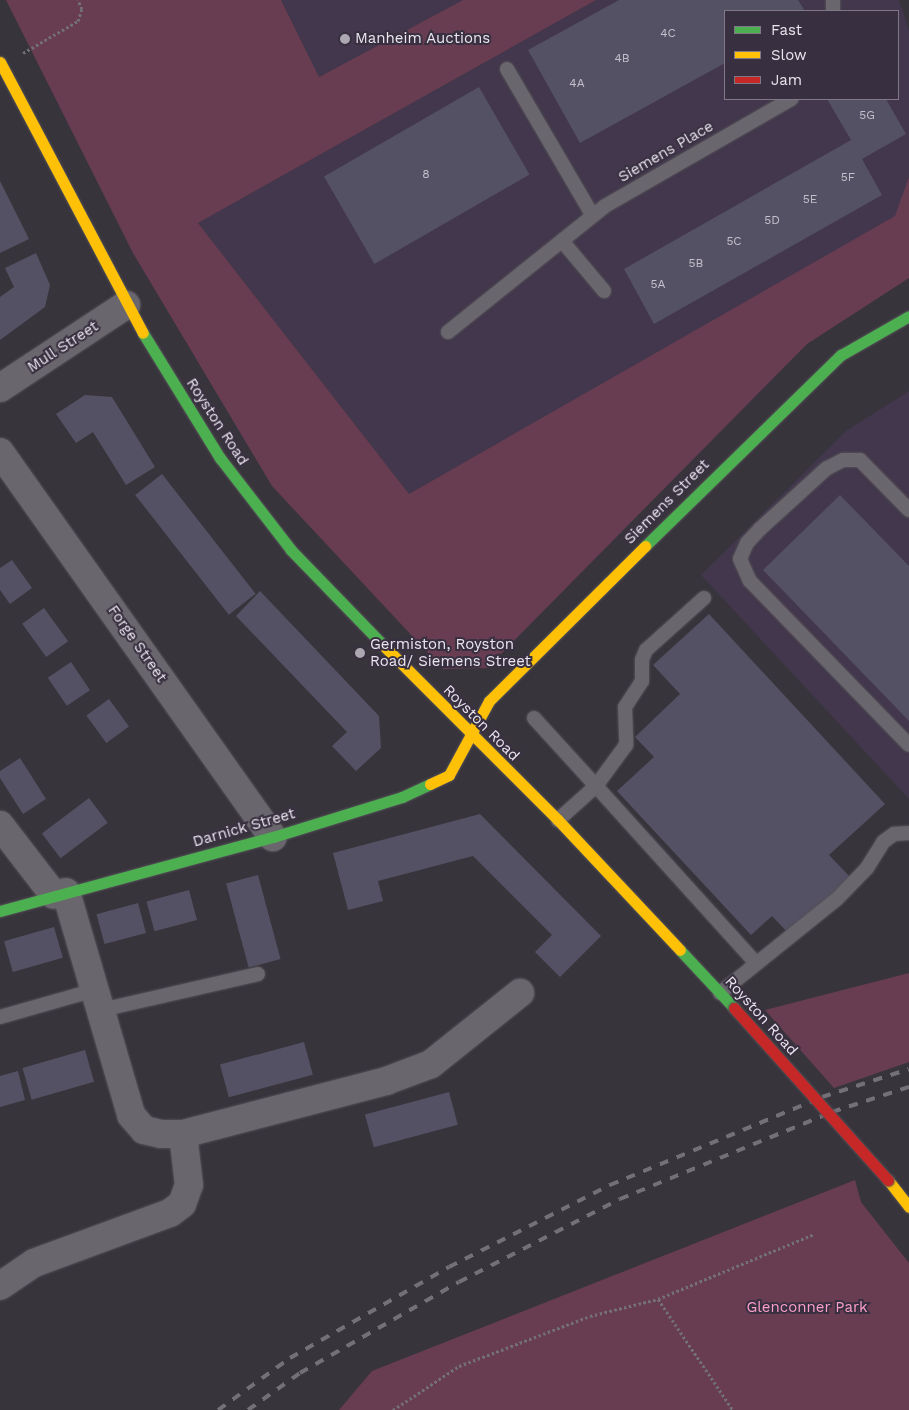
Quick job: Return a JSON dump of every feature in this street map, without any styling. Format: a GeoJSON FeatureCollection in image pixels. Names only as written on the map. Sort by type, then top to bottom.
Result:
{"type":"FeatureCollection","features":[{"type":"Feature","properties":{"kind":"street","name":"Royston Road"},"geometry":{"type":"LineString","coordinates":[[1,64],[126,305],[220,458],[291,550],[471,736],[558,820],[734,1008],[888,1180],[909,1207]]}},
{"type":"Feature","properties":{"kind":"street","name":"Mull Street"},"geometry":{"type":"LineString","coordinates":[[0,388],[126,305]]}},
{"type":"Feature","properties":{"kind":"street","name":"Siemens Street"},"geometry":{"type":"LineString","coordinates":[[471,736],[489,701],[745,446],[841,354],[909,316]]}},
{"type":"Feature","properties":{"kind":"street","name":"Forge Street"},"geometry":{"type":"LineString","coordinates":[[0,452],[274,837]]}},
{"type":"Feature","properties":{"kind":"street","name":"Darnick Street"},"geometry":{"type":"LineString","coordinates":[[0,910],[274,837],[402,797],[449,775],[471,736]]}},
{"type":"Feature","properties":{"kind":"street"},"geometry":{"type":"LineString","coordinates":[[0,825],[32,865],[60,893],[98,1000],[131,1115],[144,1130],[183,1134],[386,1081],[431,1064],[520,993]]}},
{"type":"Feature","properties":{"kind":"street"},"geometry":{"type":"LineString","coordinates":[[0,1286],[34,1264],[170,1213],[182,1204],[189,1185],[183,1134]]}},
{"type":"Feature","properties":{"kind":"lane"},"geometry":{"type":"LineString","coordinates":[[507,69],[593,216]]}},
{"type":"Feature","properties":{"kind":"lane","name":"Siemens Place"},"geometry":{"type":"LineString","coordinates":[[448,332],[563,242],[605,206],[789,100]]}},
{"type":"Feature","properties":{"kind":"lane"},"geometry":{"type":"LineString","coordinates":[[563,242],[604,291]]}},
{"type":"Feature","properties":{"kind":"lane"},"geometry":{"type":"LineString","coordinates":[[909,510],[860,460],[843,460],[827,468],[746,542],[740,559],[750,581],[909,745]]}},
{"type":"Feature","properties":{"kind":"lane"},"geometry":{"type":"LineString","coordinates":[[558,820],[596,786],[626,745],[625,707],[642,681],[642,660],[646,650],[704,598]]}},
{"type":"Feature","properties":{"kind":"lane"},"geometry":{"type":"LineString","coordinates":[[534,718],[754,962]]}},
{"type":"Feature","properties":{"kind":"lane"},"geometry":{"type":"LineString","coordinates":[[720,993],[754,962],[837,899],[867,868],[883,842],[894,834],[909,833]]}},
{"type":"Feature","properties":{"kind":"lane"},"geometry":{"type":"LineString","coordinates":[[0,1017],[258,974]]}},
{"type":"Feature","properties":{"kind":"path"},"geometry":{"type":"LineString","coordinates":[[1,64],[78,21],[82,8],[78,0]]}},
{"type":"Feature","properties":{"kind":"path"},"geometry":{"type":"LineString","coordinates":[[393,1410],[459,1366],[590,1316],[658,1299],[814,1234]]}},
{"type":"Feature","properties":{"kind":"path"},"geometry":{"type":"LineString","coordinates":[[658,1299],[733,1410]]}},
{"type":"Feature","properties":{"kind":"shaded area","name":"Manheim Auctions"},"geometry":{"type":"Polygon","coordinates":[[[281,0],[463,0],[319,77],[281,0]]]}},
{"type":"Feature","properties":{"kind":"shaded area"},"geometry":{"type":"Polygon","coordinates":[[[596,0],[899,0],[909,30],[909,177],[896,216],[409,494],[198,223],[596,0]]]}},
{"type":"Feature","properties":{"kind":"shaded area"},"geometry":{"type":"Polygon","coordinates":[[[909,391],[909,799],[701,575],[846,431],[909,391]]]}},
{"type":"Feature","properties":{"kind":"green space"},"geometry":{"type":"Polygon","coordinates":[[[6,0],[281,0],[319,77],[463,0],[596,0],[198,223],[409,494],[895,216],[909,177],[909,278],[807,344],[487,668],[443,669],[272,486],[133,253],[6,0]]]}},
{"type":"Feature","properties":{"kind":"green space"},"geometry":{"type":"Polygon","coordinates":[[[909,973],[909,1062],[834,1088],[765,1010],[909,973]]]}},
{"type":"Feature","properties":{"kind":"green space","name":"Glenconner Park"},"geometry":{"type":"Polygon","coordinates":[[[855,1180],[861,1202],[909,1263],[909,1410],[339,1410],[372,1371],[855,1180]]]}},
{"type":"Feature","properties":{"kind":"building"},"geometry":{"type":"Polygon","coordinates":[[[619,0],[798,0],[804,10],[724,10],[724,64],[580,143],[528,50],[619,0]]]}},
{"type":"Feature","properties":{"kind":"building"},"geometry":{"type":"Polygon","coordinates":[[[479,87],[530,174],[374,264],[324,177],[479,87]]]}},
{"type":"Feature","properties":{"kind":"building"},"geometry":{"type":"Polygon","coordinates":[[[828,100],[887,100],[906,134],[862,159],[882,195],[654,324],[624,269],[851,140],[828,100]]]}},
{"type":"Feature","properties":{"kind":"building"},"geometry":{"type":"Polygon","coordinates":[[[0,181],[29,239],[0,253],[0,181]]]}},
{"type":"Feature","properties":{"kind":"building"},"geometry":{"type":"Polygon","coordinates":[[[36,253],[50,285],[45,307],[0,340],[0,297],[14,287],[5,268],[36,253]]]}},
{"type":"Feature","properties":{"kind":"building"},"geometry":{"type":"Polygon","coordinates":[[[85,395],[112,397],[155,467],[126,485],[93,432],[76,443],[56,414],[85,395]]]}},
{"type":"Feature","properties":{"kind":"building"},"geometry":{"type":"Polygon","coordinates":[[[162,474],[256,594],[229,615],[135,495],[162,474]]]}},
{"type":"Feature","properties":{"kind":"building"},"geometry":{"type":"Polygon","coordinates":[[[840,495],[909,566],[909,721],[763,570],[840,495]]]}},
{"type":"Feature","properties":{"kind":"building"},"geometry":{"type":"Polygon","coordinates":[[[12,560],[32,588],[10,604],[0,590],[0,568],[12,560]]]}},
{"type":"Feature","properties":{"kind":"building"},"geometry":{"type":"Polygon","coordinates":[[[260,591],[379,716],[381,748],[356,771],[332,746],[347,732],[236,616],[260,591]]]}},
{"type":"Feature","properties":{"kind":"building"},"geometry":{"type":"Polygon","coordinates":[[[44,608],[68,641],[46,657],[22,624],[44,608]]]}},
{"type":"Feature","properties":{"kind":"building"},"geometry":{"type":"Polygon","coordinates":[[[709,614],[885,804],[829,855],[850,877],[789,934],[772,916],[751,935],[617,791],[654,757],[635,737],[680,694],[653,665],[709,614]]]}},
{"type":"Feature","properties":{"kind":"building"},"geometry":{"type":"Polygon","coordinates":[[[71,662],[90,690],[67,706],[48,678],[71,662]]]}},
{"type":"Feature","properties":{"kind":"building"},"geometry":{"type":"Polygon","coordinates":[[[109,699],[129,727],[106,743],[86,715],[109,699]]]}},
{"type":"Feature","properties":{"kind":"building"},"geometry":{"type":"Polygon","coordinates":[[[20,758],[46,799],[23,814],[0,778],[0,771],[20,758]]]}},
{"type":"Feature","properties":{"kind":"building"},"geometry":{"type":"Polygon","coordinates":[[[89,798],[108,823],[61,858],[42,834],[89,798]]]}},
{"type":"Feature","properties":{"kind":"building"},"geometry":{"type":"Polygon","coordinates":[[[480,814],[601,936],[560,977],[535,952],[552,935],[473,856],[378,881],[383,901],[348,910],[333,853],[480,814]]]}},
{"type":"Feature","properties":{"kind":"building"},"geometry":{"type":"Polygon","coordinates":[[[258,875],[281,959],[249,968],[226,884],[258,875]]]}},
{"type":"Feature","properties":{"kind":"building"},"geometry":{"type":"Polygon","coordinates":[[[189,890],[197,920],[155,931],[146,901],[189,890]]]}},
{"type":"Feature","properties":{"kind":"building"},"geometry":{"type":"Polygon","coordinates":[[[138,903],[146,933],[104,944],[96,914],[138,903]]]}},
{"type":"Feature","properties":{"kind":"building"},"geometry":{"type":"Polygon","coordinates":[[[54,927],[63,958],[13,972],[4,941],[54,927]]]}},
{"type":"Feature","properties":{"kind":"building"},"geometry":{"type":"Polygon","coordinates":[[[304,1042],[313,1075],[229,1097],[220,1065],[304,1042]]]}},
{"type":"Feature","properties":{"kind":"building"},"geometry":{"type":"Polygon","coordinates":[[[85,1050],[94,1082],[32,1100],[23,1068],[85,1050]]]}},
{"type":"Feature","properties":{"kind":"building"},"geometry":{"type":"Polygon","coordinates":[[[18,1071],[25,1100],[0,1107],[0,1076],[18,1071]]]}},
{"type":"Feature","properties":{"kind":"building"},"geometry":{"type":"Polygon","coordinates":[[[449,1092],[458,1125],[374,1147],[365,1115],[449,1092]]]}},
{"type":"Feature","properties":{"kind":"railway"},"geometry":{"type":"LineString","coordinates":[[218,1410],[290,1358],[449,1267],[610,1185],[822,1097],[909,1069]]}},
{"type":"Feature","properties":{"kind":"railway"},"geometry":{"type":"LineString","coordinates":[[248,1410],[300,1373],[459,1282],[620,1199],[832,1112],[909,1087]]}},
{"type":"Feature","properties":{"kind":"traffic: fast"},"geometry":{"type":"LineString","coordinates":[[645,546],[841,355],[909,316]]}},
{"type":"Feature","properties":{"kind":"traffic: fast"},"geometry":{"type":"LineString","coordinates":[[143,333],[220,458],[291,550],[383,645]]}},
{"type":"Feature","properties":{"kind":"traffic: fast"},"geometry":{"type":"LineString","coordinates":[[0,911],[273,837],[402,797],[430,784]]}},
{"type":"Feature","properties":{"kind":"traffic: fast"},"geometry":{"type":"LineString","coordinates":[[680,950],[734,1008]]}},
{"type":"Feature","properties":{"kind":"traffic: slow"},"geometry":{"type":"LineString","coordinates":[[0,62],[143,333]]}},
{"type":"Feature","properties":{"kind":"traffic: slow"},"geometry":{"type":"LineString","coordinates":[[430,784],[449,775],[489,701],[645,546]]}},
{"type":"Feature","properties":{"kind":"traffic: slow"},"geometry":{"type":"LineString","coordinates":[[383,645],[558,820],[680,950]]}},
{"type":"Feature","properties":{"kind":"traffic: slow"},"geometry":{"type":"LineString","coordinates":[[888,1180],[909,1207]]}},
{"type":"Feature","properties":{"kind":"traffic: jam"},"geometry":{"type":"LineString","coordinates":[[734,1008],[888,1180]]}},
{"type":"Feature","properties":{"kind":"place","name":"Manheim Auctions"},"geometry":{"type":"Point","coordinates":[345,39]}},
{"type":"Feature","properties":{"kind":"place","name":"Germiston, Royston Road/ Siemens Street"},"geometry":{"type":"Point","coordinates":[360,653]}}]}
